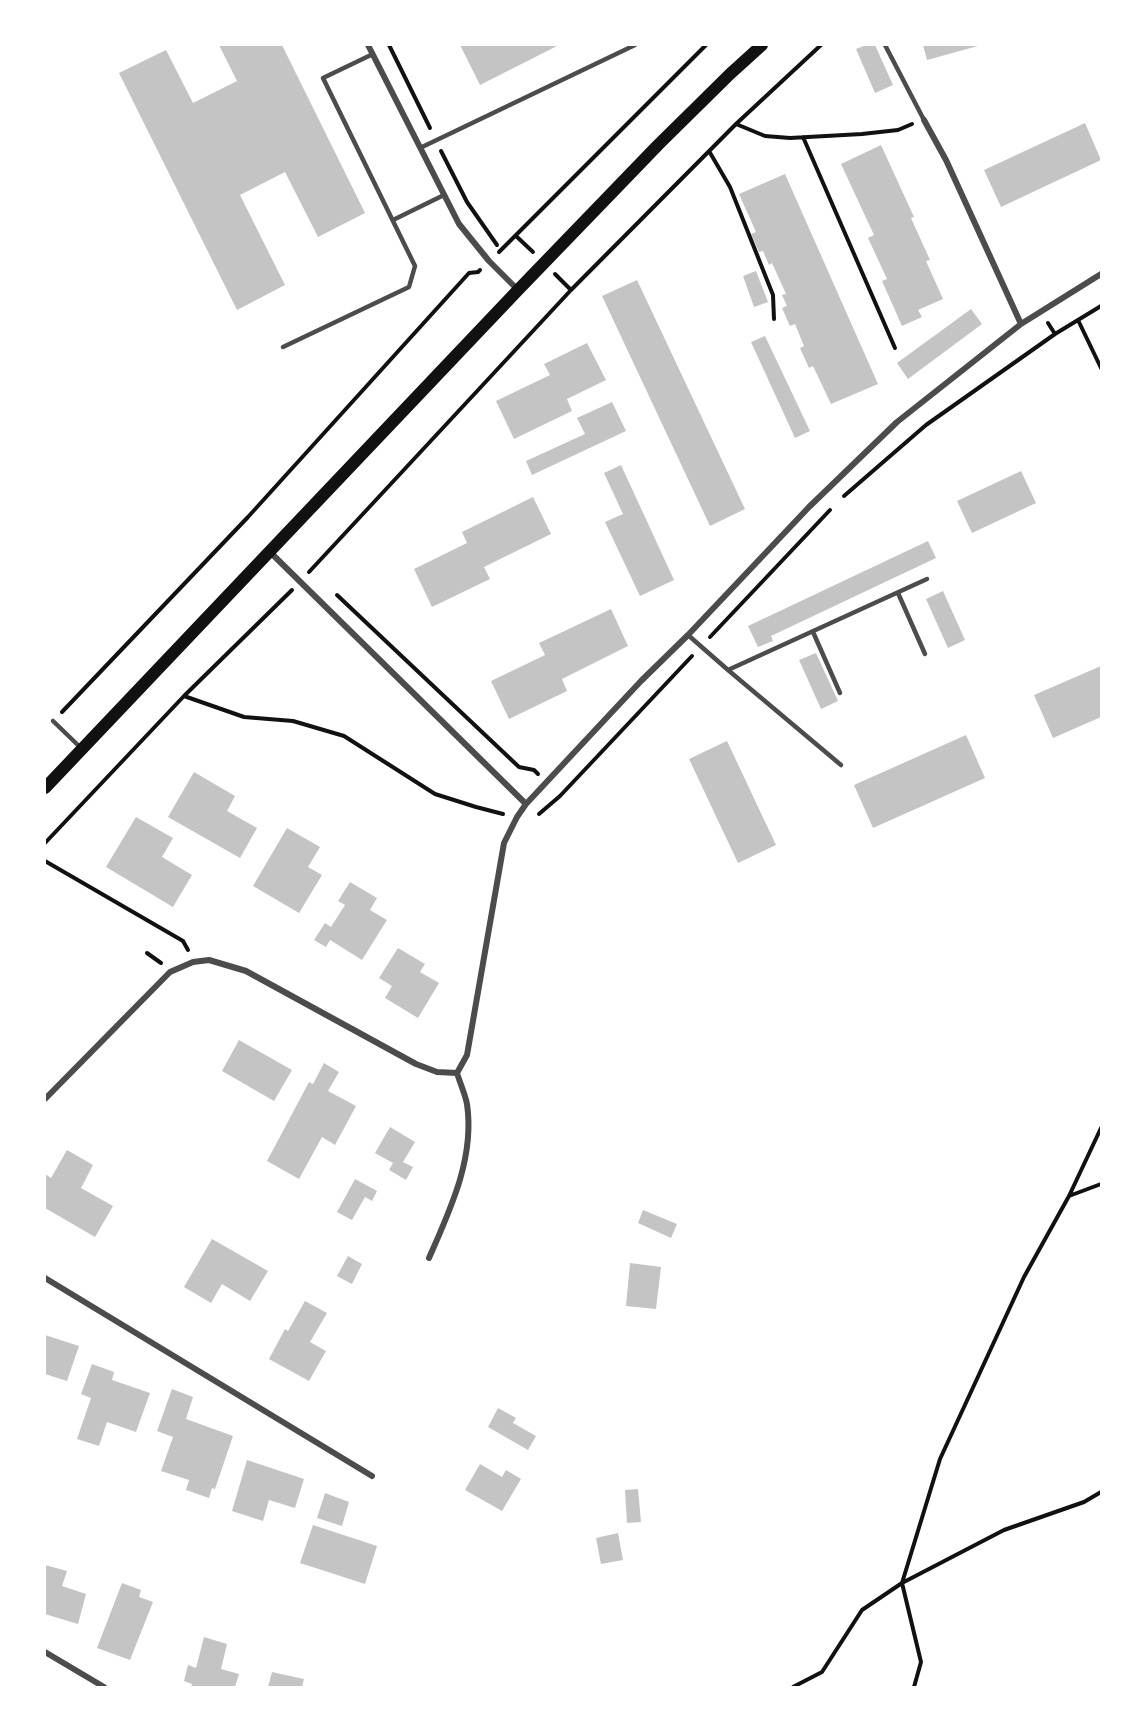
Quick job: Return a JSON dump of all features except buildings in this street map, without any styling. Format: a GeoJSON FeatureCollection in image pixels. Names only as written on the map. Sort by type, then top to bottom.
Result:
{"type":"FeatureCollection","features":[{"type":"Feature","properties":{"kind":"main road"},"geometry":{"type":"LineString","coordinates":[[45,788],[518,290],[658,146],[762,45]]}},
{"type":"Feature","properties":{"kind":"street"},"geometry":{"type":"LineString","coordinates":[[368,45],[459,224],[489,261],[518,290]]}},
{"type":"Feature","properties":{"kind":"street"},"geometry":{"type":"LineString","coordinates":[[924,120],[945,159],[1022,324]]}},
{"type":"Feature","properties":{"kind":"street"},"geometry":{"type":"LineString","coordinates":[[429,1258],[454,1199],[468,1146],[467,1103],[457,1073],[467,1055],[504,843],[517,817],[526,804],[641,681],[688,635],[809,507],[897,422],[1022,324],[1100,276]]}},
{"type":"Feature","properties":{"kind":"street"},"geometry":{"type":"LineString","coordinates":[[269,551],[526,804]]}},
{"type":"Feature","properties":{"kind":"street"},"geometry":{"type":"LineString","coordinates":[[45,1099],[170,972],[193,962],[209,960],[246,971],[416,1064],[437,1072],[457,1073]]}},
{"type":"Feature","properties":{"kind":"street"},"geometry":{"type":"LineString","coordinates":[[45,1278],[372,1476]]}},
{"type":"Feature","properties":{"kind":"street"},"geometry":{"type":"LineString","coordinates":[[45,1652],[104,1687]]}},
{"type":"Feature","properties":{"kind":"lane"},"geometry":{"type":"LineString","coordinates":[[420,148],[635,45]]}},
{"type":"Feature","properties":{"kind":"lane"},"geometry":{"type":"LineString","coordinates":[[885,45],[924,120]]}},
{"type":"Feature","properties":{"kind":"lane"},"geometry":{"type":"LineString","coordinates":[[283,347],[409,287],[416,266],[323,78],[373,54]]}},
{"type":"Feature","properties":{"kind":"lane"},"geometry":{"type":"LineString","coordinates":[[393,220],[444,195]]}},
{"type":"Feature","properties":{"kind":"lane"},"geometry":{"type":"LineString","coordinates":[[728,670],[927,579]]}},
{"type":"Feature","properties":{"kind":"lane"},"geometry":{"type":"LineString","coordinates":[[898,594],[925,654]]}},
{"type":"Feature","properties":{"kind":"lane"},"geometry":{"type":"LineString","coordinates":[[813,632],[840,693]]}},
{"type":"Feature","properties":{"kind":"lane"},"geometry":{"type":"LineString","coordinates":[[688,635],[841,765]]}},
{"type":"Feature","properties":{"kind":"lane"},"geometry":{"type":"LineString","coordinates":[[53,721],[83,749]]}},
{"type":"Feature","properties":{"kind":"path"},"geometry":{"type":"LineString","coordinates":[[53,721],[248,517],[469,273],[478,272],[706,45]]}},
{"type":"Feature","properties":{"kind":"path"},"geometry":{"type":"LineString","coordinates":[[45,843],[184,696],[300,582],[571,290],[735,124],[820,45]]}},
{"type":"Feature","properties":{"kind":"path"},"geometry":{"type":"LineString","coordinates":[[735,124],[765,136],[802,137],[862,134],[898,129],[924,120]]}},
{"type":"Feature","properties":{"kind":"path"},"geometry":{"type":"LineString","coordinates":[[802,137],[895,348]]}},
{"type":"Feature","properties":{"kind":"path"},"geometry":{"type":"LineString","coordinates":[[709,151],[730,187],[773,295],[774,319]]}},
{"type":"Feature","properties":{"kind":"path"},"geometry":{"type":"LineString","coordinates":[[184,696],[244,717],[293,721],[344,736],[435,794],[517,817],[535,818],[560,796],[838,502],[926,425],[1077,320],[1101,306]]}},
{"type":"Feature","properties":{"kind":"path"},"geometry":{"type":"LineString","coordinates":[[1077,320],[1101,368]]}},
{"type":"Feature","properties":{"kind":"path"},"geometry":{"type":"LineString","coordinates":[[337,594],[519,767],[534,770],[560,796]]}},
{"type":"Feature","properties":{"kind":"path"},"geometry":{"type":"LineString","coordinates":[[45,861],[183,940],[193,962]]}},
{"type":"Feature","properties":{"kind":"path"},"geometry":{"type":"LineString","coordinates":[[914,1687],[921,1662],[902,1583],[940,1459],[1023,1276],[1069,1196],[1101,1128]]}},
{"type":"Feature","properties":{"kind":"path"},"geometry":{"type":"LineString","coordinates":[[1069,1196],[1101,1184]]}},
{"type":"Feature","properties":{"kind":"path"},"geometry":{"type":"LineString","coordinates":[[793,1687],[822,1672],[862,1610],[902,1583],[1004,1530],[1084,1502],[1101,1492]]}}]}
